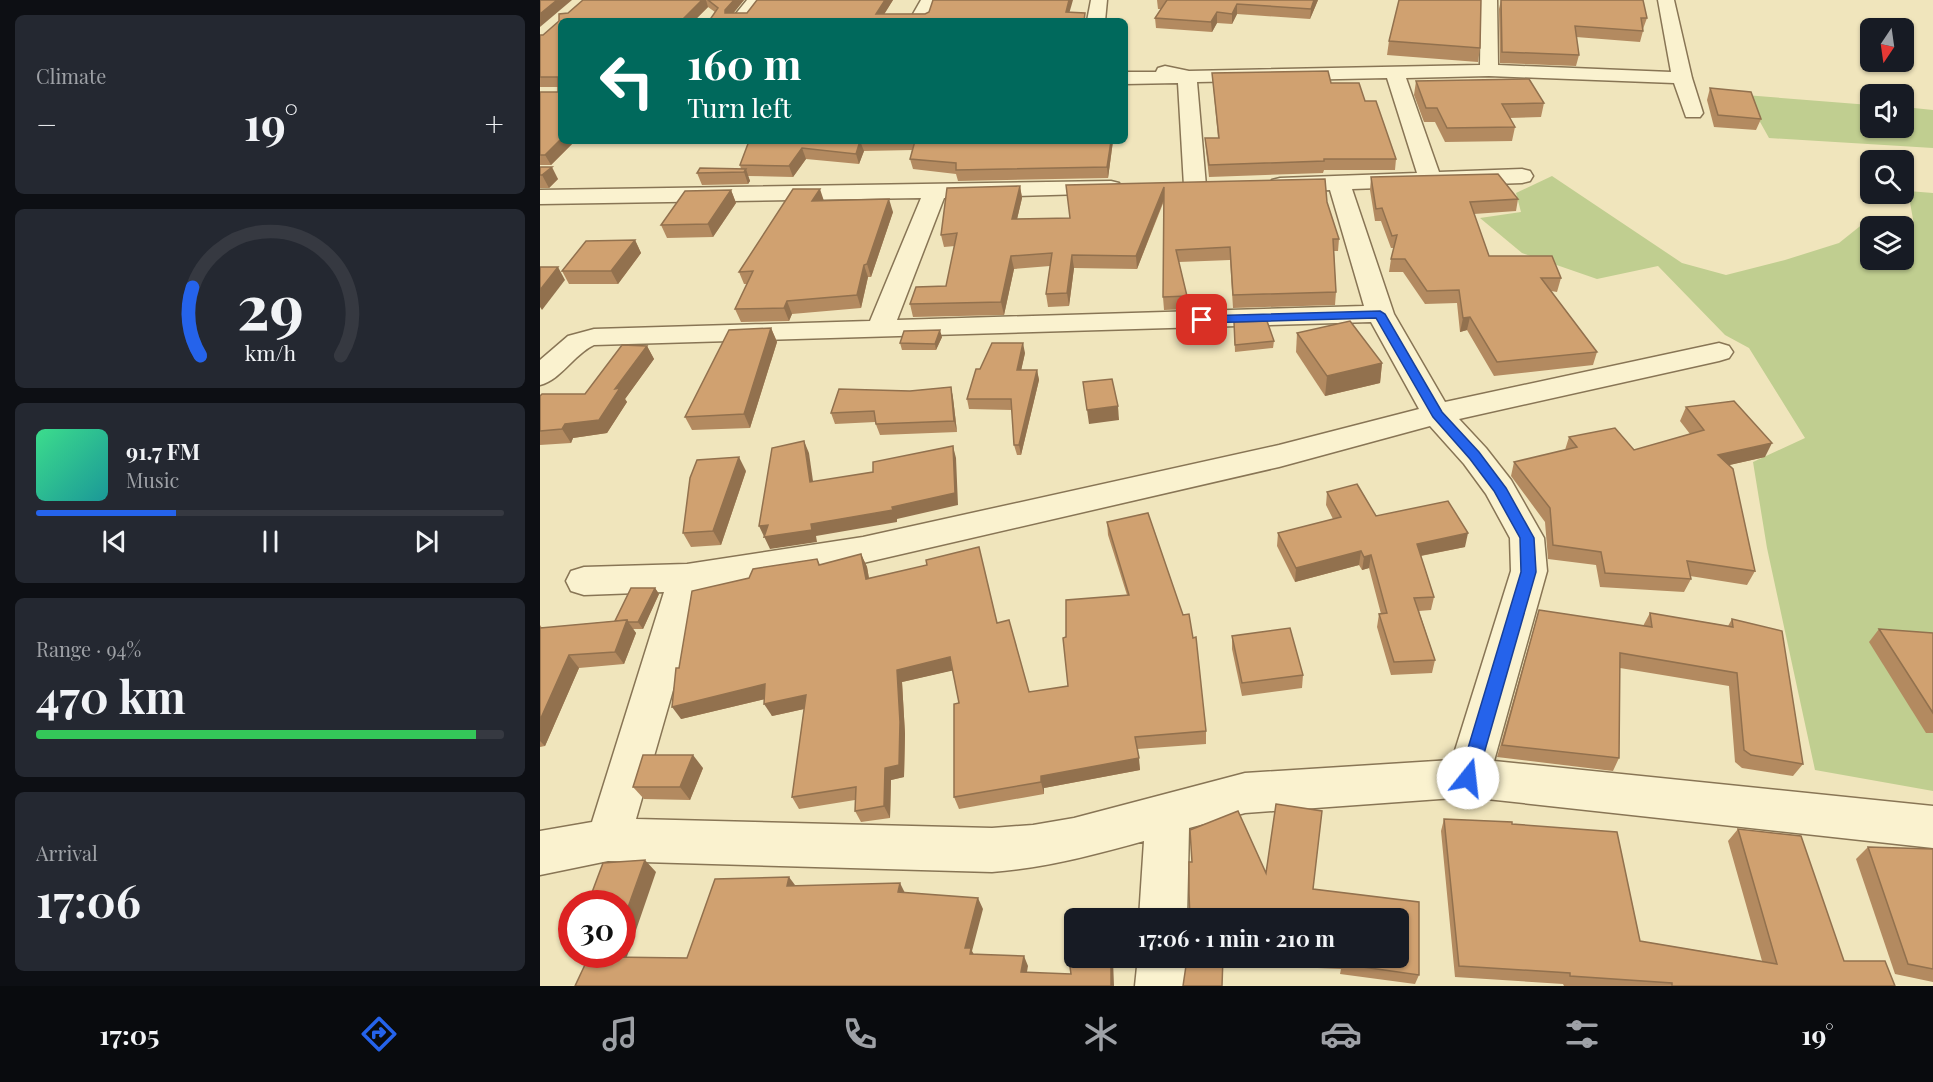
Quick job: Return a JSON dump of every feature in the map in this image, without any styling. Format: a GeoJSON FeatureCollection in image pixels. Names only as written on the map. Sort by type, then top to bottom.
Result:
{"type":"FeatureCollection","features":[{"type":"Feature","properties":{"kind":"street"},"geometry":{"type":"LineString","coordinates":[[741,18],[756,0]]}},
{"type":"Feature","properties":{"kind":"street"},"geometry":{"type":"LineString","coordinates":[[920,18],[930,0]]}},
{"type":"Feature","properties":{"kind":"street"},"geometry":{"type":"LineString","coordinates":[[1096,18],[1099,0]]}},
{"type":"Feature","properties":{"kind":"street"},"geometry":{"type":"LineString","coordinates":[[1666,0],[1682,78],[1693,113]]}},
{"type":"Feature","properties":{"kind":"street"},"geometry":{"type":"LineString","coordinates":[[1483,1],[1489,70]]}},
{"type":"Feature","properties":{"kind":"street"},"geometry":{"type":"LineString","coordinates":[[1128,65],[1187,76]]}},
{"type":"Feature","properties":{"kind":"street"},"geometry":{"type":"LineString","coordinates":[[1128,78],[1489,70],[1682,78]]}},
{"type":"Feature","properties":{"kind":"street"},"geometry":{"type":"LineString","coordinates":[[1394,71],[1430,179]]}},
{"type":"Feature","properties":{"kind":"street"},"geometry":{"type":"LineString","coordinates":[[1171,187],[1206,186],[1187,76]]}},
{"type":"Feature","properties":{"kind":"street"},"geometry":{"type":"LineString","coordinates":[[1261,185],[1522,176]]}},
{"type":"Feature","properties":{"kind":"street"},"geometry":{"type":"LineString","coordinates":[[1339,183],[1380,314],[1437,414],[1475,456],[1499,488],[1527,538],[1529,572],[1468,778]]}},
{"type":"Feature","properties":{"kind":"street"},"geometry":{"type":"LineString","coordinates":[[540,197],[1136,188]]}},
{"type":"Feature","properties":{"kind":"street"},"geometry":{"type":"LineString","coordinates":[[880,329],[935,191]]}},
{"type":"Feature","properties":{"kind":"street"},"geometry":{"type":"LineString","coordinates":[[540,376],[574,344],[584,338],[594,337],[1380,314]]}},
{"type":"Feature","properties":{"kind":"street"},"geometry":{"type":"LineString","coordinates":[[584,581],[687,578],[863,550],[1279,456],[1437,414],[1719,352]]}},
{"type":"Feature","properties":{"kind":"street"},"geometry":{"type":"LineString","coordinates":[[608,840],[687,578]]}},
{"type":"Feature","properties":{"kind":"street"},"geometry":{"type":"LineString","coordinates":[[540,853],[608,840],[992,850],[1033,847],[1074,839],[1245,793],[1468,778],[1933,827]]}},
{"type":"Feature","properties":{"kind":"street"},"geometry":{"type":"LineString","coordinates":[[1163,908],[1168,813]]}},
{"type":"Feature","properties":{"kind":"street"},"geometry":{"type":"LineString","coordinates":[[1160,986],[1161,968]]}},
{"type":"Feature","properties":{"kind":"green space"},"geometry":{"type":"Polygon","coordinates":[[[1745,95],[1860,104],[1860,138],[1914,138],[1914,108],[1933,110],[1933,148],[1769,138],[1745,95]]]}},
{"type":"Feature","properties":{"kind":"green space"},"geometry":{"type":"Polygon","coordinates":[[[1552,176],[1682,263],[1726,275],[1839,243],[1860,226],[1860,270],[1914,270],[1914,216],[1910,204],[1914,204],[1914,191],[1933,193],[1933,791],[1815,770],[1767,548],[1753,462],[1805,438],[1749,348],[1725,335],[1658,266],[1597,279],[1522,253],[1480,218],[1521,212],[1516,193],[1552,176]]]}},
{"type":"Feature","properties":{"kind":"building"},"geometry":{"type":"Polygon","coordinates":[[[540,0],[557,0],[540,14],[540,0]]]}},
{"type":"Feature","properties":{"kind":"building"},"geometry":{"type":"Polygon","coordinates":[[[583,0],[702,0],[684,18],[559,18],[559,14],[568,13],[583,0]]]}},
{"type":"Feature","properties":{"kind":"building"},"geometry":{"type":"Polygon","coordinates":[[[708,0],[734,0],[725,13],[747,13],[757,0],[885,0],[876,14],[925,14],[929,12],[933,0],[1069,0],[1066,12],[1085,13],[1084,18],[711,18],[718,8],[708,0]]]}},
{"type":"Feature","properties":{"kind":"building"},"geometry":{"type":"Polygon","coordinates":[[[1167,0],[1314,0],[1311,9],[1237,4],[1232,14],[1217,12],[1211,22],[1155,18],[1167,0]]]}},
{"type":"Feature","properties":{"kind":"building"},"geometry":{"type":"Polygon","coordinates":[[[1399,0],[1481,0],[1480,48],[1389,41],[1399,0]]]}},
{"type":"Feature","properties":{"kind":"building"},"geometry":{"type":"Polygon","coordinates":[[[1501,0],[1643,0],[1647,18],[1641,18],[1643,31],[1575,26],[1579,55],[1502,52],[1501,0]]]}},
{"type":"Feature","properties":{"kind":"building"},"geometry":{"type":"Polygon","coordinates":[[[558,22],[558,77],[540,77],[540,35],[558,22]]]}},
{"type":"Feature","properties":{"kind":"building"},"geometry":{"type":"Polygon","coordinates":[[[1328,71],[1331,83],[1359,83],[1365,101],[1376,101],[1396,159],[1324,159],[1324,161],[1209,165],[1205,138],[1219,138],[1212,73],[1328,71]]]}},
{"type":"Feature","properties":{"kind":"building"},"geometry":{"type":"Polygon","coordinates":[[[1529,79],[1544,103],[1502,104],[1515,127],[1447,128],[1437,108],[1426,108],[1416,81],[1529,79]]]}},
{"type":"Feature","properties":{"kind":"building"},"geometry":{"type":"Polygon","coordinates":[[[1710,88],[1751,92],[1761,119],[1718,115],[1710,88]]]}},
{"type":"Feature","properties":{"kind":"building"},"geometry":{"type":"Polygon","coordinates":[[[540,92],[558,92],[558,142],[545,155],[540,155],[540,92]]]}},
{"type":"Feature","properties":{"kind":"building"},"geometry":{"type":"Polygon","coordinates":[[[748,144],[859,144],[856,154],[802,148],[789,166],[740,165],[748,144]]]}},
{"type":"Feature","properties":{"kind":"building"},"geometry":{"type":"Polygon","coordinates":[[[914,144],[1111,144],[1107,167],[956,170],[956,163],[910,159],[914,144]]]}},
{"type":"Feature","properties":{"kind":"building"},"geometry":{"type":"Polygon","coordinates":[[[540,167],[552,167],[540,175],[540,167]]]}},
{"type":"Feature","properties":{"kind":"building"},"geometry":{"type":"Polygon","coordinates":[[[700,168],[746,169],[744,172],[697,173],[700,168]]]}},
{"type":"Feature","properties":{"kind":"building"},"geometry":{"type":"Polygon","coordinates":[[[1498,174],[1518,199],[1470,202],[1489,256],[1552,256],[1561,278],[1541,278],[1597,352],[1497,362],[1470,317],[1463,318],[1459,290],[1427,291],[1405,259],[1391,259],[1397,235],[1392,236],[1382,208],[1376,209],[1371,177],[1498,174]]]}},
{"type":"Feature","properties":{"kind":"building"},"geometry":{"type":"Polygon","coordinates":[[[1325,179],[1327,202],[1339,239],[1333,239],[1336,292],[1233,295],[1230,247],[1176,250],[1187,296],[1163,297],[1164,187],[1136,256],[1072,255],[1067,293],[1046,294],[1052,253],[1011,256],[1001,302],[910,304],[916,287],[946,286],[957,233],[941,235],[947,188],[1020,186],[1012,219],[1070,218],[1066,185],[1325,179]]]}},
{"type":"Feature","properties":{"kind":"building"},"geometry":{"type":"Polygon","coordinates":[[[793,189],[820,189],[812,201],[889,199],[867,264],[864,265],[857,295],[787,301],[784,308],[735,309],[753,271],[739,272],[793,189]]]}},
{"type":"Feature","properties":{"kind":"building"},"geometry":{"type":"Polygon","coordinates":[[[731,190],[708,224],[661,225],[685,191],[731,190]]]}},
{"type":"Feature","properties":{"kind":"building"},"geometry":{"type":"Polygon","coordinates":[[[635,240],[611,271],[562,271],[586,241],[635,240]]]}},
{"type":"Feature","properties":{"kind":"building"},"geometry":{"type":"Polygon","coordinates":[[[540,267],[558,267],[540,290],[540,267]]]}},
{"type":"Feature","properties":{"kind":"building"},"geometry":{"type":"Polygon","coordinates":[[[1267,321],[1274,341],[1235,345],[1234,322],[1267,321]]]}},
{"type":"Feature","properties":{"kind":"building"},"geometry":{"type":"Polygon","coordinates":[[[1350,321],[1382,363],[1327,376],[1297,333],[1350,321]]]}},
{"type":"Feature","properties":{"kind":"building"},"geometry":{"type":"Polygon","coordinates":[[[771,328],[744,414],[685,417],[729,330],[771,328]]]}},
{"type":"Feature","properties":{"kind":"building"},"geometry":{"type":"Polygon","coordinates":[[[940,330],[935,344],[900,343],[904,331],[940,330]]]}},
{"type":"Feature","properties":{"kind":"building"},"geometry":{"type":"Polygon","coordinates":[[[992,343],[1023,343],[1017,370],[1037,370],[1019,445],[1014,445],[1011,399],[967,399],[976,369],[980,369],[992,343]]]}},
{"type":"Feature","properties":{"kind":"building"},"geometry":{"type":"Polygon","coordinates":[[[622,345],[647,346],[615,389],[620,388],[599,420],[565,424],[562,429],[540,431],[540,396],[542,394],[585,394],[622,345]]]}},
{"type":"Feature","properties":{"kind":"building"},"geometry":{"type":"Polygon","coordinates":[[[1112,379],[1118,406],[1087,410],[1083,382],[1112,379]]]}},
{"type":"Feature","properties":{"kind":"building"},"geometry":{"type":"Polygon","coordinates":[[[951,387],[954,421],[876,424],[874,411],[831,413],[839,389],[910,391],[951,387]]]}},
{"type":"Feature","properties":{"kind":"building"},"geometry":{"type":"Polygon","coordinates":[[[1734,401],[1772,443],[1718,455],[1733,469],[1755,571],[1687,561],[1691,579],[1605,573],[1601,552],[1553,545],[1550,508],[1514,462],[1577,447],[1569,437],[1615,428],[1634,450],[1704,430],[1686,407],[1734,401]]]}},
{"type":"Feature","properties":{"kind":"building"},"geometry":{"type":"Polygon","coordinates":[[[804,441],[810,482],[873,472],[873,462],[953,446],[955,493],[892,507],[893,510],[811,524],[812,530],[764,537],[768,525],[759,526],[772,448],[804,441]]]}},
{"type":"Feature","properties":{"kind":"building"},"geometry":{"type":"Polygon","coordinates":[[[739,457],[713,531],[683,533],[690,478],[697,460],[739,457]]]}},
{"type":"Feature","properties":{"kind":"building"},"geometry":{"type":"Polygon","coordinates":[[[1357,484],[1376,516],[1448,501],[1468,533],[1417,544],[1434,597],[1414,598],[1435,660],[1394,662],[1379,614],[1387,613],[1371,555],[1364,557],[1361,551],[1296,568],[1278,533],[1341,517],[1327,492],[1357,484]]]}},
{"type":"Feature","properties":{"kind":"building"},"geometry":{"type":"Polygon","coordinates":[[[1148,513],[1183,615],[1189,614],[1193,638],[1196,637],[1206,731],[1135,737],[1139,758],[1041,776],[1041,782],[954,797],[954,704],[959,703],[950,657],[897,670],[900,722],[899,765],[885,768],[884,806],[855,811],[856,787],[792,797],[806,695],[764,704],[765,684],[672,707],[676,668],[679,668],[692,591],[749,578],[753,569],[817,559],[819,565],[861,554],[866,579],[927,565],[926,560],[979,547],[997,623],[1009,620],[1029,692],[1068,686],[1063,638],[1066,637],[1066,600],[1129,595],[1107,522],[1148,513]]]}},
{"type":"Feature","properties":{"kind":"building"},"geometry":{"type":"Polygon","coordinates":[[[631,588],[655,588],[638,622],[615,621],[631,588]]]}},
{"type":"Feature","properties":{"kind":"building"},"geometry":{"type":"Polygon","coordinates":[[[1539,610],[1652,627],[1650,613],[1733,627],[1732,619],[1782,631],[1803,764],[1751,755],[1744,750],[1737,673],[1620,653],[1619,758],[1502,745],[1539,610]]]}},
{"type":"Feature","properties":{"kind":"building"},"geometry":{"type":"Polygon","coordinates":[[[627,620],[615,652],[569,655],[540,720],[540,628],[627,620]]]}},
{"type":"Feature","properties":{"kind":"building"},"geometry":{"type":"Polygon","coordinates":[[[1290,628],[1303,675],[1242,683],[1232,636],[1290,628]]]}},
{"type":"Feature","properties":{"kind":"building"},"geometry":{"type":"Polygon","coordinates":[[[1879,629],[1933,633],[1933,713],[1879,629]]]}},
{"type":"Feature","properties":{"kind":"building"},"geometry":{"type":"Polygon","coordinates":[[[643,755],[693,755],[680,787],[633,787],[643,755]]]}},
{"type":"Feature","properties":{"kind":"building"},"geometry":{"type":"Polygon","coordinates":[[[1276,804],[1322,811],[1313,889],[1419,902],[1419,975],[1370,968],[1409,968],[1409,908],[1190,908],[1189,862],[1192,862],[1190,830],[1238,811],[1266,873],[1276,804]]]}},
{"type":"Feature","properties":{"kind":"building"},"geometry":{"type":"Polygon","coordinates":[[[1444,819],[1512,822],[1512,824],[1617,832],[1640,941],[1777,964],[1738,829],[1801,836],[1844,961],[1885,961],[1895,986],[1672,986],[1672,983],[1570,976],[1570,973],[1459,966],[1444,819]]]}},
{"type":"Feature","properties":{"kind":"building"},"geometry":{"type":"Polygon","coordinates":[[[1868,847],[1933,849],[1933,969],[1908,964],[1868,847]]]}},
{"type":"Feature","properties":{"kind":"building"},"geometry":{"type":"Polygon","coordinates":[[[645,860],[634,890],[593,890],[603,863],[645,860]]]}},
{"type":"Feature","properties":{"kind":"building"},"geometry":{"type":"Polygon","coordinates":[[[789,877],[787,886],[900,883],[898,892],[978,898],[965,948],[971,948],[970,954],[1024,956],[1021,972],[1071,974],[1070,968],[1111,968],[1111,986],[575,986],[583,968],[636,968],[636,957],[687,958],[715,879],[789,877]]]}},
{"type":"Feature","properties":{"kind":"building"},"geometry":{"type":"Polygon","coordinates":[[[1186,968],[1223,968],[1222,986],[1183,986],[1186,968]]]}},
{"type":"Feature","properties":{"kind":"route"},"geometry":{"type":"LineString","coordinates":[[1202,320],[1380,314],[1437,414],[1475,456],[1499,488],[1527,538],[1529,572],[1468,778]]}}]}
